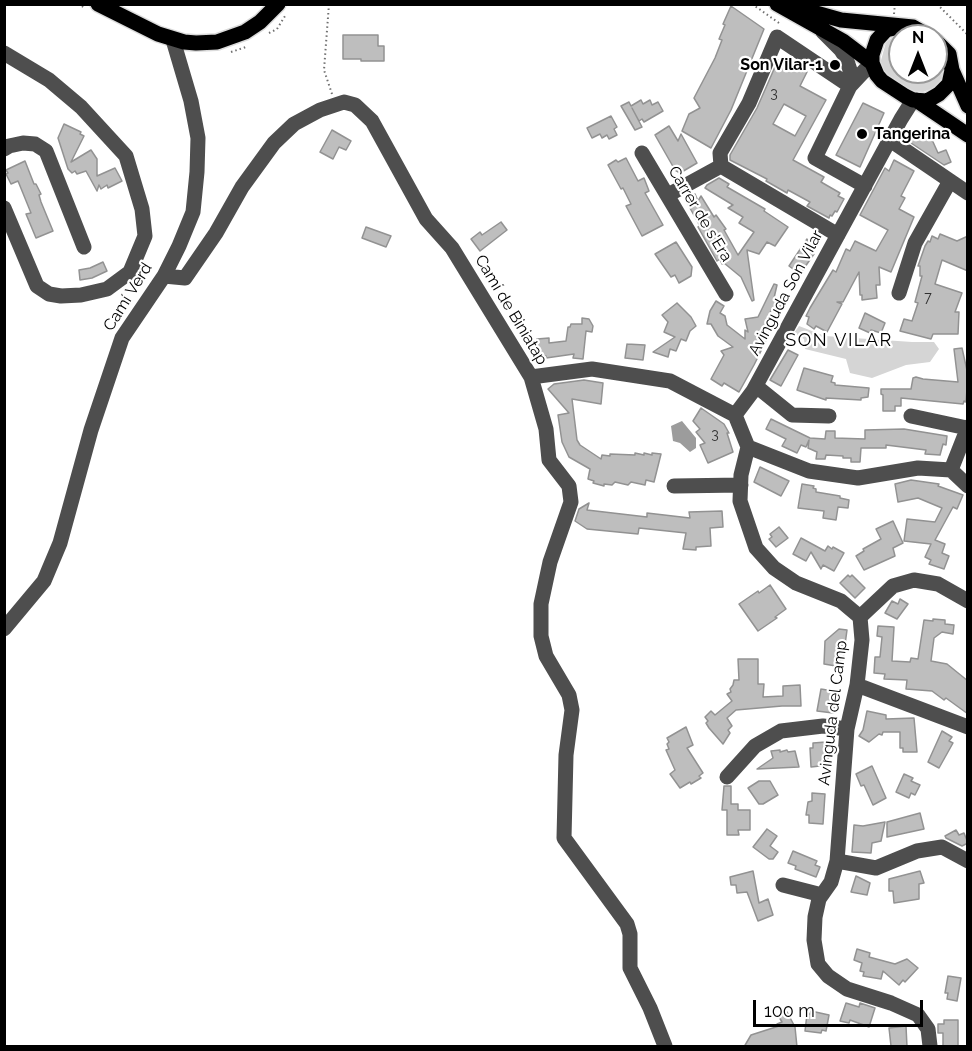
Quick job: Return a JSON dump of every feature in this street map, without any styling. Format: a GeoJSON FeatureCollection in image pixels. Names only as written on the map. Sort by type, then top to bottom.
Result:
{"type":"FeatureCollection","features":[{"type":"Feature","properties":{"kind":"main road"},"geometry":{"type":"LineString","coordinates":[[98,4],[143,28],[173,40],[207,43],[236,36],[260,22],[278,4]]}},
{"type":"Feature","properties":{"kind":"main road"},"geometry":{"type":"LineString","coordinates":[[777,4],[843,41],[873,66],[882,81],[968,135]]}},
{"type":"Feature","properties":{"kind":"main road"},"geometry":{"type":"LineString","coordinates":[[792,4],[841,20],[888,25]]}},
{"type":"Feature","properties":{"kind":"main road"},"geometry":{"type":"LineString","coordinates":[[873,66],[872,55],[877,40],[888,30]]}},
{"type":"Feature","properties":{"kind":"main road"},"geometry":{"type":"LineString","coordinates":[[948,53],[952,70],[968,106]]}},
{"type":"Feature","properties":{"kind":"main road"},"geometry":{"type":"LineString","coordinates":[[914,100],[927,100],[945,89],[951,80],[952,70]]}},
{"type":"Feature","properties":{"kind":"street"},"geometry":{"type":"LineString","coordinates":[[818,27],[846,58],[850,70],[850,86]]}},
{"type":"Feature","properties":{"kind":"street"},"geometry":{"type":"LineString","coordinates":[[721,166],[720,153],[749,103],[777,37],[850,86]]}},
{"type":"Feature","properties":{"kind":"street","name":"Camí Verd"},"geometry":{"type":"LineString","coordinates":[[4,629],[44,581],[60,543],[91,430],[122,338],[164,276],[193,212],[198,138],[191,101],[173,40]]}},
{"type":"Feature","properties":{"kind":"street"},"geometry":{"type":"LineString","coordinates":[[4,53],[49,80],[81,107],[126,156],[142,208],[145,236],[130,272],[108,289],[81,295],[49,294],[37,286],[4,208]]}},
{"type":"Feature","properties":{"kind":"street"},"geometry":{"type":"LineString","coordinates":[[873,66],[865,70],[850,86],[815,158],[865,186],[914,100]]}},
{"type":"Feature","properties":{"kind":"street","name":"Camí de Biniatap"},"geometry":{"type":"LineString","coordinates":[[335,105],[344,102],[355,105],[372,121],[426,219],[452,248],[531,377],[546,429],[549,460],[569,486],[571,502],[550,562],[541,604],[541,636],[546,656],[569,695],[572,710],[566,755],[564,838],[627,924],[630,934],[630,968],[650,1008],[665,1047]]}},
{"type":"Feature","properties":{"kind":"street"},"geometry":{"type":"LineString","coordinates":[[164,276],[185,278],[216,233],[242,187],[274,143],[294,124],[335,105]]}},
{"type":"Feature","properties":{"kind":"street"},"geometry":{"type":"LineString","coordinates":[[890,140],[968,193]]}},
{"type":"Feature","properties":{"kind":"street"},"geometry":{"type":"LineString","coordinates":[[4,149],[23,143],[35,144],[46,151],[84,247]]}},
{"type":"Feature","properties":{"kind":"street","name":"Carrer de s'Era"},"geometry":{"type":"LineString","coordinates":[[642,153],[726,294]]}},
{"type":"Feature","properties":{"kind":"street"},"geometry":{"type":"LineString","coordinates":[[668,195],[721,166]]}},
{"type":"Feature","properties":{"kind":"street"},"geometry":{"type":"LineString","coordinates":[[721,166],[838,235]]}},
{"type":"Feature","properties":{"kind":"street"},"geometry":{"type":"LineString","coordinates":[[899,293],[915,243],[950,181]]}},
{"type":"Feature","properties":{"kind":"street","name":"Avinguda Son Vilar"},"geometry":{"type":"LineString","coordinates":[[735,415],[756,386],[865,186]]}},
{"type":"Feature","properties":{"kind":"street"},"geometry":{"type":"LineString","coordinates":[[531,377],[592,369],[670,381],[735,415],[748,447],[741,474],[740,501],[756,548],[774,568],[796,583],[841,602],[860,617],[893,586],[914,580],[938,584],[968,601]]}},
{"type":"Feature","properties":{"kind":"street"},"geometry":{"type":"LineString","coordinates":[[756,386],[792,415],[829,416]]}},
{"type":"Feature","properties":{"kind":"street"},"geometry":{"type":"LineString","coordinates":[[911,416],[967,427],[951,470]]}},
{"type":"Feature","properties":{"kind":"street"},"geometry":{"type":"LineString","coordinates":[[748,447],[809,471],[858,478],[918,468],[951,470],[968,486]]}},
{"type":"Feature","properties":{"kind":"street"},"geometry":{"type":"LineString","coordinates":[[674,486],[741,485]]}},
{"type":"Feature","properties":{"kind":"street","name":"Avinguda del Camp"},"geometry":{"type":"LineString","coordinates":[[860,617],[862,640],[847,729],[837,861],[831,882],[822,896],[815,917],[814,940],[818,964],[828,976],[847,989],[891,1003],[918,1015],[928,1029],[930,1047]]}},
{"type":"Feature","properties":{"kind":"street"},"geometry":{"type":"LineString","coordinates":[[856,685],[968,727]]}},
{"type":"Feature","properties":{"kind":"street"},"geometry":{"type":"LineString","coordinates":[[727,777],[755,746],[781,730],[814,726],[847,729]]}},
{"type":"Feature","properties":{"kind":"street"},"geometry":{"type":"LineString","coordinates":[[837,861],[876,868],[917,851],[942,847],[968,861]]}},
{"type":"Feature","properties":{"kind":"street"},"geometry":{"type":"LineString","coordinates":[[783,885],[822,896]]}},
{"type":"Feature","properties":{"kind":"path"},"geometry":{"type":"LineString","coordinates":[[329,4],[324,70],[335,105]]}},
{"type":"Feature","properties":{"kind":"path"},"geometry":{"type":"LineString","coordinates":[[937,4],[968,35]]}},
{"type":"Feature","properties":{"kind":"shaded area"},"geometry":{"type":"Polygon","coordinates":[[[888,41],[888,76],[880,64],[888,41]]]}},
{"type":"Feature","properties":{"kind":"shaded area"},"geometry":{"type":"Polygon","coordinates":[[[901,84],[937,84],[934,88],[923,92],[912,91],[901,84]]]}},
{"type":"Feature","properties":{"kind":"shaded area"},"geometry":{"type":"Polygon","coordinates":[[[799,326],[825,336],[934,342],[939,349],[930,362],[906,365],[872,378],[850,373],[846,359],[805,349],[804,339],[794,333],[799,326]]]}},
{"type":"Feature","properties":{"kind":"shaded area"},"geometry":{"type":"Polygon","coordinates":[[[682,421],[696,438],[696,448],[690,452],[680,443],[673,441],[671,426],[682,421]]]}},
{"type":"Feature","properties":{"kind":"building"},"geometry":{"type":"Polygon","coordinates":[[[731,6],[764,29],[731,110],[711,148],[682,131],[689,114],[700,108],[694,98],[715,58],[722,40],[719,39],[725,25],[723,24],[731,6]]]}},
{"type":"Feature","properties":{"kind":"building"},"geometry":{"type":"Polygon","coordinates":[[[343,35],[378,35],[378,46],[384,46],[384,61],[343,59],[343,35]]]}},
{"type":"Feature","properties":{"kind":"building"},"geometry":{"type":"Polygon","coordinates":[[[778,60],[790,66],[792,63],[807,72],[800,86],[826,100],[793,160],[824,177],[821,182],[840,193],[838,196],[844,199],[832,216],[830,215],[829,218],[807,206],[810,202],[788,190],[787,193],[766,181],[767,179],[730,160],[730,155],[757,108],[778,60]],[[784,104],[773,124],[795,136],[806,116],[784,104]]]}},
{"type":"Feature","properties":{"kind":"building"},"geometry":{"type":"Polygon","coordinates":[[[641,100],[643,104],[650,100],[652,105],[658,102],[663,111],[644,122],[642,119],[639,121],[632,108],[642,127],[635,130],[621,106],[629,102],[631,106],[641,100]]]}},
{"type":"Feature","properties":{"kind":"building"},"geometry":{"type":"Polygon","coordinates":[[[863,103],[884,113],[860,167],[836,155],[863,103]]]}},
{"type":"Feature","properties":{"kind":"building"},"geometry":{"type":"Polygon","coordinates":[[[611,116],[617,127],[614,129],[617,135],[609,139],[607,135],[602,138],[600,134],[592,138],[587,128],[611,116]]]}},
{"type":"Feature","properties":{"kind":"building"},"geometry":{"type":"Polygon","coordinates":[[[64,124],[81,132],[80,134],[84,136],[71,162],[91,150],[97,159],[97,176],[115,168],[122,181],[108,188],[107,185],[101,189],[99,185],[97,191],[86,171],[72,173],[68,169],[58,138],[64,124]]]}},
{"type":"Feature","properties":{"kind":"building"},"geometry":{"type":"Polygon","coordinates":[[[669,126],[678,141],[681,134],[697,163],[680,173],[675,170],[655,135],[669,126]]]}},
{"type":"Feature","properties":{"kind":"building"},"geometry":{"type":"Polygon","coordinates":[[[907,129],[920,137],[929,133],[938,153],[946,150],[951,162],[944,165],[908,141],[904,137],[907,129]]]}},
{"type":"Feature","properties":{"kind":"building"},"geometry":{"type":"Polygon","coordinates":[[[332,130],[351,141],[346,150],[339,147],[333,159],[320,152],[332,130]]]}},
{"type":"Feature","properties":{"kind":"building"},"geometry":{"type":"Polygon","coordinates":[[[626,158],[638,181],[644,178],[649,191],[645,193],[663,225],[642,236],[626,206],[631,204],[608,165],[626,158]]]}},
{"type":"Feature","properties":{"kind":"building"},"geometry":{"type":"Polygon","coordinates":[[[894,160],[914,171],[901,196],[905,198],[899,209],[914,217],[891,272],[879,267],[880,285],[876,285],[877,298],[862,300],[859,272],[843,302],[837,302],[842,304],[827,332],[816,326],[814,329],[807,324],[809,317],[806,316],[833,270],[836,272],[846,249],[850,251],[855,241],[876,251],[888,230],[860,215],[885,168],[889,171],[894,160]]]}},
{"type":"Feature","properties":{"kind":"building"},"geometry":{"type":"Polygon","coordinates":[[[25,161],[34,184],[41,194],[39,195],[41,202],[53,231],[36,238],[26,214],[31,213],[18,181],[11,184],[6,174],[8,173],[6,170],[25,161]]]}},
{"type":"Feature","properties":{"kind":"building"},"geometry":{"type":"Polygon","coordinates":[[[719,178],[729,184],[727,187],[765,209],[764,211],[788,227],[775,246],[767,242],[759,254],[747,250],[754,300],[752,301],[741,277],[724,263],[722,264],[720,259],[717,261],[686,201],[695,194],[698,201],[701,196],[714,217],[716,215],[726,229],[724,230],[738,255],[754,232],[739,223],[743,217],[728,208],[733,205],[705,188],[719,178]]]}},
{"type":"Feature","properties":{"kind":"building"},"geometry":{"type":"Polygon","coordinates":[[[501,222],[507,230],[480,251],[471,239],[480,232],[482,235],[501,222]]]}},
{"type":"Feature","properties":{"kind":"building"},"geometry":{"type":"Polygon","coordinates":[[[366,227],[391,236],[386,247],[362,238],[366,227]]]}},
{"type":"Feature","properties":{"kind":"building"},"geometry":{"type":"Polygon","coordinates":[[[940,234],[957,241],[968,236],[968,271],[942,260],[935,284],[962,293],[955,312],[959,312],[958,334],[933,334],[931,339],[900,331],[904,319],[912,321],[918,303],[915,302],[922,276],[920,276],[920,266],[918,266],[925,246],[928,241],[930,242],[932,236],[938,239],[940,234]]]}},
{"type":"Feature","properties":{"kind":"building"},"geometry":{"type":"Polygon","coordinates":[[[807,239],[814,254],[800,274],[789,266],[807,239]]]}},
{"type":"Feature","properties":{"kind":"building"},"geometry":{"type":"Polygon","coordinates":[[[676,242],[692,267],[691,276],[679,283],[675,275],[671,277],[655,254],[676,242]]]}},
{"type":"Feature","properties":{"kind":"building"},"geometry":{"type":"Polygon","coordinates":[[[103,262],[107,271],[92,278],[80,280],[79,270],[103,262]]]}},
{"type":"Feature","properties":{"kind":"building"},"geometry":{"type":"Polygon","coordinates":[[[774,284],[777,285],[774,298],[782,302],[777,314],[771,310],[765,332],[768,333],[765,343],[754,365],[739,392],[724,383],[722,386],[711,379],[724,355],[721,351],[733,347],[718,336],[711,324],[707,324],[710,311],[716,301],[724,306],[720,313],[725,316],[727,325],[745,339],[745,330],[748,332],[745,319],[758,317],[774,284]]]}},
{"type":"Feature","properties":{"kind":"building"},"geometry":{"type":"Polygon","coordinates":[[[677,303],[691,317],[696,326],[690,331],[686,341],[681,339],[676,351],[670,349],[668,357],[653,352],[675,337],[664,332],[668,322],[662,315],[677,303]]]}},
{"type":"Feature","properties":{"kind":"building"},"geometry":{"type":"Polygon","coordinates":[[[865,313],[885,323],[881,333],[871,330],[870,333],[859,328],[865,313]]]}},
{"type":"Feature","properties":{"kind":"building"},"geometry":{"type":"Polygon","coordinates":[[[582,318],[589,319],[593,326],[592,332],[586,331],[583,359],[573,358],[574,354],[546,358],[546,356],[539,356],[537,339],[549,338],[549,343],[566,341],[568,327],[571,324],[582,324],[582,318]]]}},
{"type":"Feature","properties":{"kind":"building"},"geometry":{"type":"Polygon","coordinates":[[[627,344],[645,345],[643,360],[625,358],[627,344]]]}},
{"type":"Feature","properties":{"kind":"building"},"geometry":{"type":"Polygon","coordinates":[[[962,348],[968,375],[966,402],[964,401],[963,404],[901,398],[901,406],[895,406],[895,411],[883,411],[881,389],[911,389],[913,378],[916,377],[958,382],[954,349],[962,348]]]}},
{"type":"Feature","properties":{"kind":"building"},"geometry":{"type":"Polygon","coordinates":[[[788,350],[798,355],[781,386],[770,380],[788,350]]]}},
{"type":"Feature","properties":{"kind":"building"},"geometry":{"type":"Polygon","coordinates":[[[804,368],[833,376],[831,382],[835,385],[869,388],[868,397],[861,398],[861,400],[826,398],[826,400],[797,390],[804,368]]]}},
{"type":"Feature","properties":{"kind":"building"},"geometry":{"type":"Polygon","coordinates":[[[584,380],[603,383],[601,404],[572,399],[577,440],[580,445],[601,459],[602,455],[610,456],[610,454],[661,454],[654,482],[646,480],[645,485],[631,482],[628,485],[615,482],[612,485],[604,484],[604,486],[593,483],[594,481],[588,479],[590,469],[569,457],[562,442],[558,415],[569,413],[548,389],[554,384],[584,380]]]}},
{"type":"Feature","properties":{"kind":"building"},"geometry":{"type":"Polygon","coordinates":[[[701,408],[724,424],[729,433],[727,433],[733,452],[708,463],[700,445],[705,443],[696,432],[700,429],[693,421],[701,408]]]}},
{"type":"Feature","properties":{"kind":"building"},"geometry":{"type":"Polygon","coordinates":[[[771,419],[810,438],[825,439],[826,431],[835,431],[835,438],[865,439],[865,430],[904,429],[947,436],[946,445],[943,444],[940,455],[925,454],[926,450],[886,445],[886,448],[861,448],[860,462],[851,462],[851,458],[843,458],[843,456],[826,455],[825,459],[816,459],[817,452],[808,448],[809,440],[806,447],[801,445],[797,453],[782,446],[786,439],[766,429],[771,419]]]}},
{"type":"Feature","properties":{"kind":"building"},"geometry":{"type":"Polygon","coordinates":[[[760,467],[789,481],[781,496],[754,482],[760,467]]]}},
{"type":"Feature","properties":{"kind":"building"},"geometry":{"type":"Polygon","coordinates":[[[911,480],[939,484],[938,486],[963,495],[957,509],[953,507],[935,540],[945,544],[942,553],[949,556],[944,569],[929,564],[931,560],[925,557],[931,544],[904,541],[907,519],[935,522],[942,508],[918,498],[898,502],[895,484],[911,480]]]}},
{"type":"Feature","properties":{"kind":"building"},"geometry":{"type":"Polygon","coordinates":[[[802,484],[814,486],[816,492],[849,500],[848,508],[838,507],[836,520],[823,518],[824,511],[798,508],[802,484]]]}},
{"type":"Feature","properties":{"kind":"building"},"geometry":{"type":"Polygon","coordinates":[[[589,503],[587,510],[647,517],[647,513],[690,518],[689,512],[722,511],[723,527],[710,528],[711,546],[696,547],[696,550],[683,549],[686,533],[639,528],[638,534],[587,529],[575,521],[579,509],[589,503]]]}},
{"type":"Feature","properties":{"kind":"building"},"geometry":{"type":"Polygon","coordinates":[[[893,521],[903,543],[893,548],[895,556],[864,570],[856,556],[864,551],[863,549],[881,539],[876,529],[893,521]]]}},
{"type":"Feature","properties":{"kind":"building"},"geometry":{"type":"Polygon","coordinates":[[[779,527],[788,538],[776,547],[769,539],[772,537],[770,534],[779,527]]]}},
{"type":"Feature","properties":{"kind":"building"},"geometry":{"type":"Polygon","coordinates":[[[801,538],[825,551],[828,546],[844,553],[834,571],[823,565],[821,569],[811,552],[806,561],[793,554],[801,538]]]}},
{"type":"Feature","properties":{"kind":"building"},"geometry":{"type":"Polygon","coordinates":[[[848,575],[850,577],[852,575],[865,588],[855,598],[840,583],[848,575]]]}},
{"type":"Feature","properties":{"kind":"building"},"geometry":{"type":"Polygon","coordinates":[[[770,585],[786,609],[758,631],[739,604],[770,585]]]}},
{"type":"Feature","properties":{"kind":"building"},"geometry":{"type":"Polygon","coordinates":[[[900,599],[908,604],[897,619],[885,613],[892,601],[898,604],[900,599]]]}},
{"type":"Feature","properties":{"kind":"building"},"geometry":{"type":"Polygon","coordinates":[[[933,619],[945,620],[945,624],[954,625],[953,634],[942,632],[934,638],[931,661],[947,664],[968,681],[968,714],[932,691],[906,689],[907,680],[884,679],[885,674],[874,673],[875,657],[880,657],[882,637],[877,636],[878,626],[894,627],[892,661],[910,662],[911,658],[918,659],[924,620],[933,621],[933,619]]]}},
{"type":"Feature","properties":{"kind":"building"},"geometry":{"type":"Polygon","coordinates":[[[839,629],[847,630],[842,667],[824,664],[825,641],[839,629]]]}},
{"type":"Feature","properties":{"kind":"building"},"geometry":{"type":"Polygon","coordinates":[[[738,659],[758,659],[758,684],[764,684],[763,697],[783,696],[783,686],[800,685],[801,706],[736,710],[727,718],[732,726],[723,744],[709,728],[705,717],[711,711],[715,715],[732,701],[727,694],[731,692],[734,680],[739,680],[738,659]]]}},
{"type":"Feature","properties":{"kind":"building"},"geometry":{"type":"Polygon","coordinates":[[[821,689],[833,691],[830,703],[835,704],[833,713],[817,711],[821,689]]]}},
{"type":"Feature","properties":{"kind":"building"},"geometry":{"type":"Polygon","coordinates":[[[867,711],[886,715],[886,719],[914,718],[917,752],[903,752],[903,748],[900,748],[900,732],[883,732],[882,735],[879,734],[869,742],[859,736],[863,730],[867,711]]]}},
{"type":"Feature","properties":{"kind":"building"},"geometry":{"type":"Polygon","coordinates":[[[686,727],[693,745],[687,748],[703,773],[699,776],[701,778],[680,788],[670,774],[675,770],[666,750],[669,749],[667,738],[686,727]]]}},
{"type":"Feature","properties":{"kind":"building"},"geometry":{"type":"Polygon","coordinates":[[[942,731],[952,737],[949,741],[953,743],[939,768],[928,762],[942,731]]]}},
{"type":"Feature","properties":{"kind":"building"},"geometry":{"type":"Polygon","coordinates":[[[826,742],[829,763],[820,763],[820,766],[811,767],[810,748],[813,748],[813,743],[826,742]]]}},
{"type":"Feature","properties":{"kind":"building"},"geometry":{"type":"Polygon","coordinates":[[[780,750],[780,752],[795,751],[799,767],[757,769],[773,758],[771,751],[780,750]]]}},
{"type":"Feature","properties":{"kind":"building"},"geometry":{"type":"Polygon","coordinates":[[[872,766],[886,798],[873,805],[856,774],[872,766]]]}},
{"type":"Feature","properties":{"kind":"building"},"geometry":{"type":"Polygon","coordinates":[[[904,774],[913,778],[911,781],[920,785],[915,795],[911,793],[909,798],[896,792],[904,774]]]}},
{"type":"Feature","properties":{"kind":"building"},"geometry":{"type":"Polygon","coordinates":[[[759,781],[770,781],[778,795],[759,804],[748,788],[759,781]]]}},
{"type":"Feature","properties":{"kind":"building"},"geometry":{"type":"Polygon","coordinates":[[[724,786],[731,786],[731,804],[738,804],[738,810],[750,810],[750,830],[738,830],[739,835],[727,835],[727,810],[722,810],[724,786]]]}},
{"type":"Feature","properties":{"kind":"building"},"geometry":{"type":"Polygon","coordinates":[[[812,793],[825,794],[823,824],[809,823],[809,815],[806,815],[808,802],[812,801],[812,793]]]}},
{"type":"Feature","properties":{"kind":"building"},"geometry":{"type":"Polygon","coordinates":[[[920,813],[924,829],[887,837],[887,822],[920,813]]]}},
{"type":"Feature","properties":{"kind":"building"},"geometry":{"type":"Polygon","coordinates":[[[885,822],[881,841],[872,843],[871,853],[852,852],[854,825],[863,826],[885,822]]]}},
{"type":"Feature","properties":{"kind":"building"},"geometry":{"type":"Polygon","coordinates":[[[767,829],[777,836],[770,846],[778,852],[773,859],[769,859],[753,847],[767,829]]]}},
{"type":"Feature","properties":{"kind":"building"},"geometry":{"type":"Polygon","coordinates":[[[956,830],[959,835],[964,833],[968,843],[962,846],[946,838],[945,836],[956,830]]]}},
{"type":"Feature","properties":{"kind":"building"},"geometry":{"type":"Polygon","coordinates":[[[793,851],[817,861],[815,865],[820,867],[816,877],[795,869],[796,866],[788,863],[793,851]]]}},
{"type":"Feature","properties":{"kind":"building"},"geometry":{"type":"Polygon","coordinates":[[[753,871],[759,903],[768,899],[773,915],[758,921],[747,892],[737,893],[736,885],[731,885],[730,877],[753,871]]]}},
{"type":"Feature","properties":{"kind":"building"},"geometry":{"type":"Polygon","coordinates":[[[920,871],[924,883],[919,884],[919,899],[894,903],[893,891],[889,891],[889,879],[920,871]]]}},
{"type":"Feature","properties":{"kind":"building"},"geometry":{"type":"Polygon","coordinates":[[[856,876],[870,883],[867,895],[851,892],[856,876]]]}},
{"type":"Feature","properties":{"kind":"building"},"geometry":{"type":"Polygon","coordinates":[[[857,949],[870,953],[869,957],[895,964],[907,959],[918,968],[899,985],[883,971],[881,979],[863,976],[864,972],[860,971],[862,963],[854,960],[857,949]]]}},
{"type":"Feature","properties":{"kind":"building"},"geometry":{"type":"Polygon","coordinates":[[[948,976],[961,978],[957,1001],[947,999],[948,993],[945,993],[948,976]]]}},
{"type":"Feature","properties":{"kind":"building"},"geometry":{"type":"Polygon","coordinates":[[[846,1003],[859,1007],[860,1003],[875,1008],[869,1027],[850,1020],[849,1023],[840,1021],[846,1003]]]}},
{"type":"Feature","properties":{"kind":"building"},"geometry":{"type":"Polygon","coordinates":[[[811,1011],[829,1015],[826,1031],[822,1030],[821,1033],[805,1031],[807,1014],[811,1011]]]}},
{"type":"Feature","properties":{"kind":"building"},"geometry":{"type":"Polygon","coordinates":[[[787,1012],[795,1027],[797,1047],[744,1047],[751,1035],[779,1026],[777,1024],[782,1022],[779,1017],[787,1012]]]}},
{"type":"Feature","properties":{"kind":"building"},"geometry":{"type":"Polygon","coordinates":[[[944,1020],[958,1020],[958,1047],[943,1047],[943,1033],[938,1033],[938,1024],[944,1024],[944,1020]]]}},
{"type":"Feature","properties":{"kind":"building"},"geometry":{"type":"Polygon","coordinates":[[[906,1026],[907,1047],[891,1046],[889,1028],[906,1026]]]}},
{"type":"Feature","properties":{"kind":"place","name":"Son Vilar-1"},"geometry":{"type":"Point","coordinates":[835,65]}},
{"type":"Feature","properties":{"kind":"place","name":"Tangerina"},"geometry":{"type":"Point","coordinates":[862,134]}},
{"type":"Feature","properties":{"kind":"district","name":"SON VILAR"},"geometry":{"type":"Point","coordinates":[839,341]}}]}
